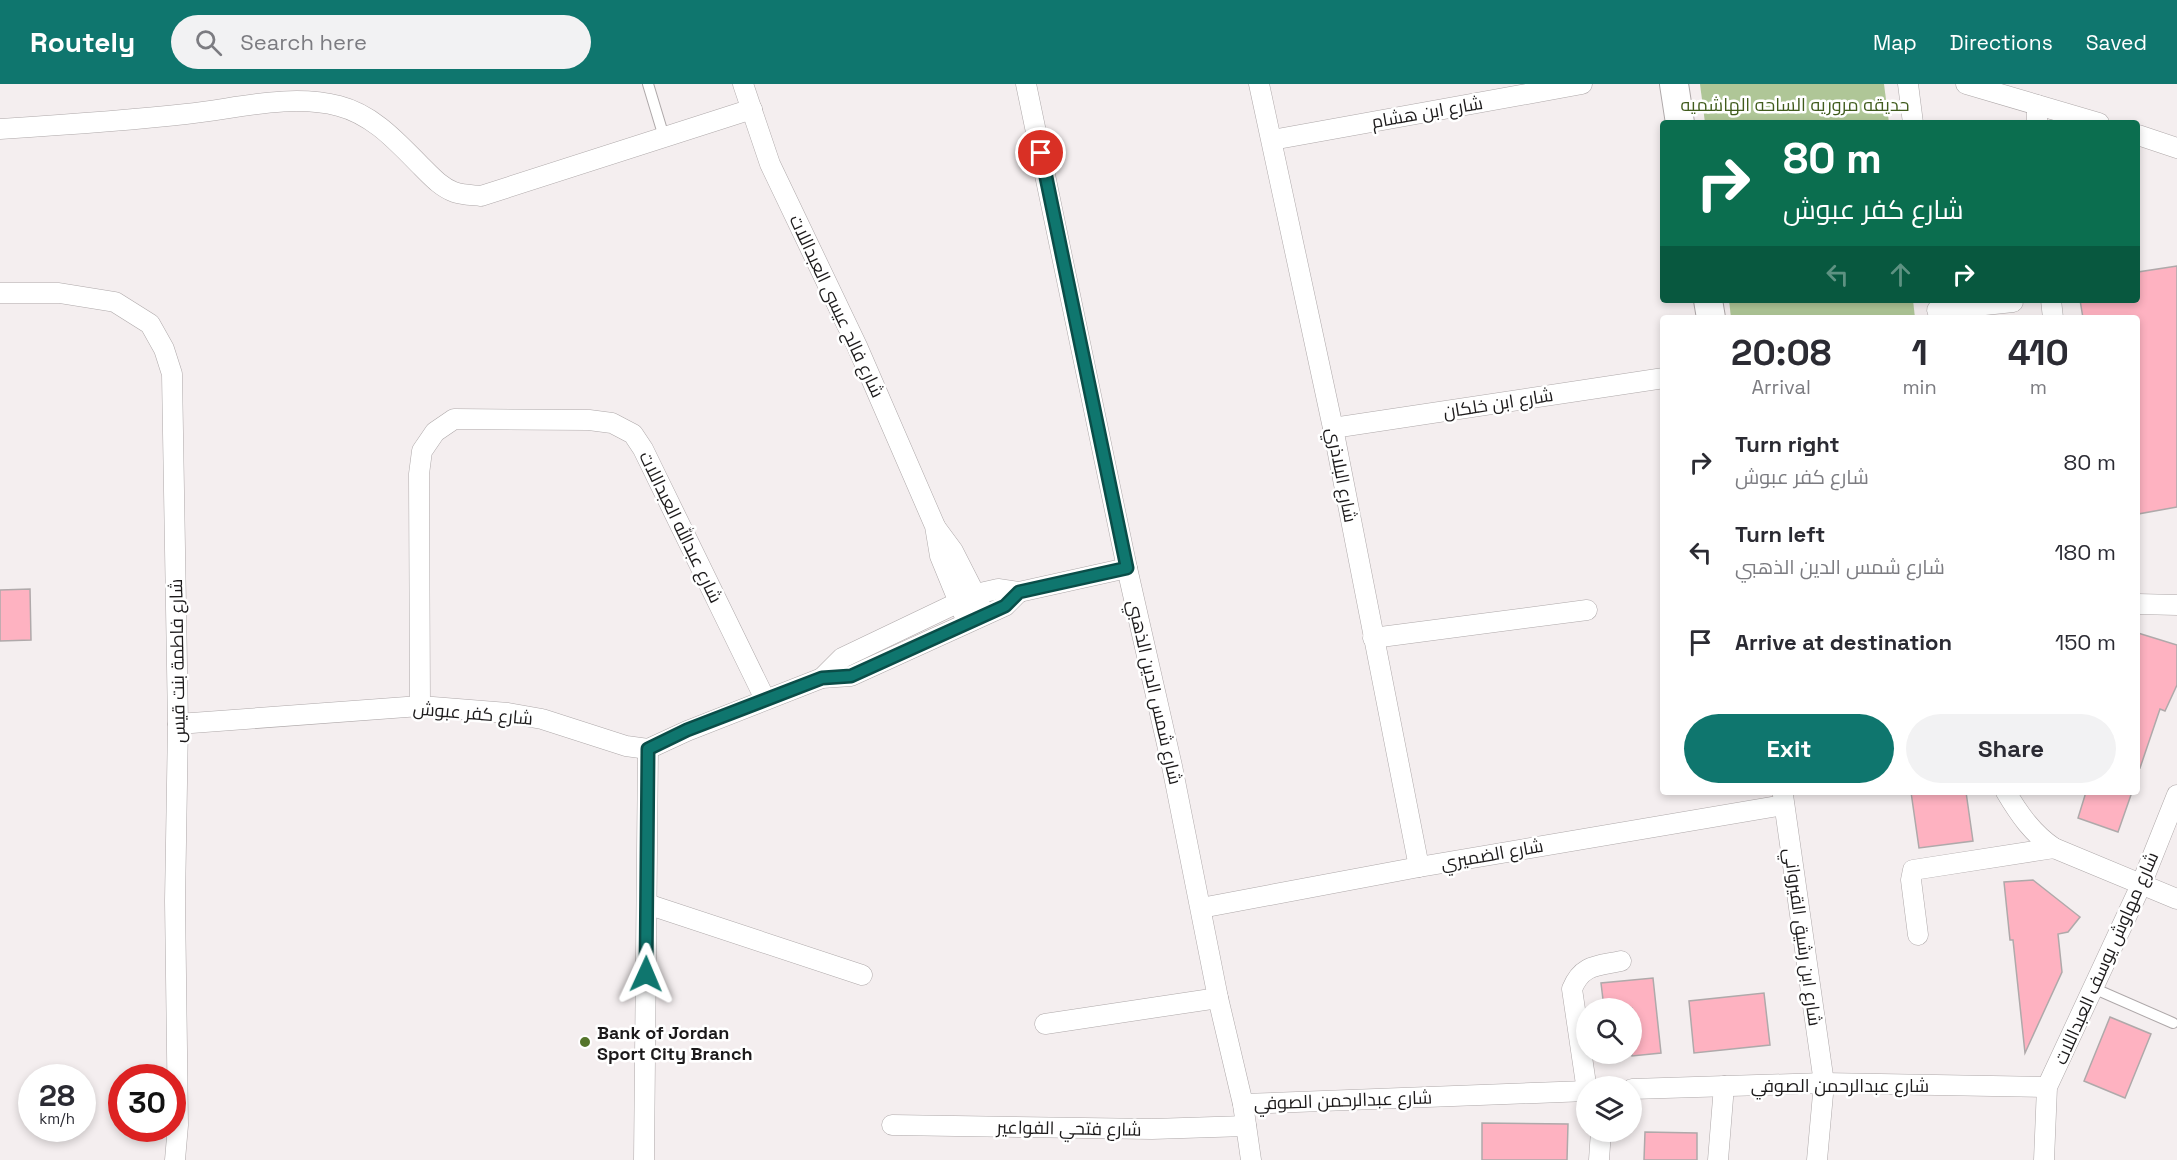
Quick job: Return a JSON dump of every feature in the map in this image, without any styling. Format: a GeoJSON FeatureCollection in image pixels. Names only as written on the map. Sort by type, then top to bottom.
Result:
{"type":"FeatureCollection","features":[{"type":"Feature","properties":{"kind":"main road"},"geometry":{"type":"LineString","coordinates":[[1674,84],[1680,120]]}},
{"type":"Feature","properties":{"kind":"main road"},"geometry":{"type":"LineString","coordinates":[[1691,84],[1696,120]]}},
{"type":"Feature","properties":{"kind":"street","name":"شارع فالح عيسى العبداللات"},"geometry":{"type":"LineString","coordinates":[[743,84],[770,164],[857,346],[935,526],[953,550],[976,594],[976,619]]}},
{"type":"Feature","properties":{"kind":"street","name":"شارع شمس الدين الذهبي"},"geometry":{"type":"LineString","coordinates":[[1026,84],[1127,568],[1172,766],[1218,998],[1243,1104],[1251,1160]]}},
{"type":"Feature","properties":{"kind":"street","name":"شارع البلاذري"},"geometry":{"type":"LineString","coordinates":[[1259,84],[1333,428],[1419,867]]}},
{"type":"Feature","properties":{"kind":"street","name":"شارع ابن هشام"},"geometry":{"type":"LineString","coordinates":[[1272,140],[1582,84]]}},
{"type":"Feature","properties":{"kind":"street"},"geometry":{"type":"LineString","coordinates":[[1908,84],[1913,120]]}},
{"type":"Feature","properties":{"kind":"street"},"geometry":{"type":"LineString","coordinates":[[1966,84],[2003,89],[2037,114],[2078,120]]}},
{"type":"Feature","properties":{"kind":"street"},"geometry":{"type":"LineString","coordinates":[[0,129],[187,114],[298,100],[321,102],[343,107],[364,116],[384,129],[441,185],[454,192],[481,196],[752,109]]}},
{"type":"Feature","properties":{"kind":"street"},"geometry":{"type":"LineString","coordinates":[[2140,136],[2177,148]]}},
{"type":"Feature","properties":{"kind":"street","name":"شارع فاطمة بنت قيس"},"geometry":{"type":"LineString","coordinates":[[0,293],[59,293],[115,302],[150,324],[164,349],[172,374],[178,724],[175,901],[178,1125],[176,1160]]}},
{"type":"Feature","properties":{"kind":"street"},"geometry":{"type":"LineString","coordinates":[[1936,309],[2002,303]]}},
{"type":"Feature","properties":{"kind":"street","name":"شارع ابن خلكان"},"geometry":{"type":"LineString","coordinates":[[1333,428],[1660,379]]}},
{"type":"Feature","properties":{"kind":"street","name":"شارع عبدالله العبداللات"},"geometry":{"type":"LineString","coordinates":[[420,706],[419,474],[422,451],[435,432],[454,419],[589,420],[612,423],[633,434],[643,449],[765,699]]}},
{"type":"Feature","properties":{"kind":"street","name":"شارع فالح عيسى العبداللات"},"geometry":{"type":"LineString","coordinates":[[935,526],[939,556],[958,603],[976,619]]}},
{"type":"Feature","properties":{"kind":"street"},"geometry":{"type":"LineString","coordinates":[[822,678],[842,658],[976,594],[998,589],[1019,592],[1127,568]]}},
{"type":"Feature","properties":{"kind":"street"},"geometry":{"type":"LineString","coordinates":[[644,1160],[648,749],[687,730],[822,678],[851,676],[1005,606],[1019,592]]}},
{"type":"Feature","properties":{"kind":"street"},"geometry":{"type":"LineString","coordinates":[[2140,604],[2177,606]]}},
{"type":"Feature","properties":{"kind":"street"},"geometry":{"type":"LineString","coordinates":[[1373,638],[1587,610]]}},
{"type":"Feature","properties":{"kind":"street","name":"شارع كفر عبوش"},"geometry":{"type":"LineString","coordinates":[[178,724],[420,706],[508,713],[542,719],[626,747],[648,749]]}},
{"type":"Feature","properties":{"kind":"street"},"geometry":{"type":"LineString","coordinates":[[2008,795],[2032,830],[2040,839],[2054,848],[2177,899]]}},
{"type":"Feature","properties":{"kind":"street","name":"شارع مهاوش يوسف العبداللات"},"geometry":{"type":"LineString","coordinates":[[2047,1087],[2141,885],[2177,795]]}},
{"type":"Feature","properties":{"kind":"street","name":"شارع الضميري"},"geometry":{"type":"LineString","coordinates":[[1201,908],[1783,799]]}},
{"type":"Feature","properties":{"kind":"street","name":"شارع ابن رشيق القيرواني"},"geometry":{"type":"LineString","coordinates":[[1783,799],[1824,1083],[1817,1160]]}},
{"type":"Feature","properties":{"kind":"street"},"geometry":{"type":"LineString","coordinates":[[1918,935],[1911,880],[1913,870],[2054,848]]}},
{"type":"Feature","properties":{"kind":"street"},"geometry":{"type":"LineString","coordinates":[[647,904],[862,975]]}},
{"type":"Feature","properties":{"kind":"street"},"geometry":{"type":"LineString","coordinates":[[1585,1076],[1572,989],[1577,977],[1583,971],[1621,961]]}},
{"type":"Feature","properties":{"kind":"street"},"geometry":{"type":"LineString","coordinates":[[1045,1024],[1218,998]]}},
{"type":"Feature","properties":{"kind":"street","name":"شارع عبدالرحمن الصوفي"},"geometry":{"type":"LineString","coordinates":[[1642,1089],[1824,1083],[2047,1087]]}},
{"type":"Feature","properties":{"kind":"street"},"geometry":{"type":"LineString","coordinates":[[1718,1160],[1724,1086]]}},
{"type":"Feature","properties":{"kind":"street"},"geometry":{"type":"LineString","coordinates":[[2044,1160],[2047,1087]]}},
{"type":"Feature","properties":{"kind":"street","name":"شارع عبدالرحمن الصوفي"},"geometry":{"type":"LineString","coordinates":[[1243,1104],[1576,1090]]}},
{"type":"Feature","properties":{"kind":"street","name":"شارع فتحي الفواعير"},"geometry":{"type":"LineString","coordinates":[[892,1125],[1152,1129],[1246,1126]]}},
{"type":"Feature","properties":{"kind":"street"},"geometry":{"type":"LineString","coordinates":[[1599,1160],[1600,1142]]}},
{"type":"Feature","properties":{"kind":"lane"},"geometry":{"type":"LineString","coordinates":[[648,84],[664,137]]}},
{"type":"Feature","properties":{"kind":"lane"},"geometry":{"type":"LineString","coordinates":[[2093,988],[2173,1023]]}},
{"type":"Feature","properties":{"kind":"green space","name":"حديقه مروريه الساحه الهاشميه"},"geometry":{"type":"Polygon","coordinates":[[[1700,84],[1884,84],[1889,120],[1705,120],[1700,84]]]}},
{"type":"Feature","properties":{"kind":"green space"},"geometry":{"type":"Polygon","coordinates":[[[1729,303],[1913,303],[1915,315],[1731,315],[1729,303]]]}},
{"type":"Feature","properties":{"kind":"building"},"geometry":{"type":"Polygon","coordinates":[[[2177,266],[2177,507],[2140,514],[2140,315],[2082,315],[2080,303],[2140,303],[2140,272],[2177,266]]]}},
{"type":"Feature","properties":{"kind":"building"},"geometry":{"type":"Polygon","coordinates":[[[30,589],[31,640],[0,641],[0,590],[30,589]]]}},
{"type":"Feature","properties":{"kind":"building"},"geometry":{"type":"Polygon","coordinates":[[[2140,634],[2177,645],[2177,685],[2165,711],[2160,709],[2140,768],[2140,634]]]}},
{"type":"Feature","properties":{"kind":"building"},"geometry":{"type":"Polygon","coordinates":[[[1911,795],[1966,795],[1973,841],[1919,848],[1911,795]]]}},
{"type":"Feature","properties":{"kind":"building"},"geometry":{"type":"Polygon","coordinates":[[[2085,795],[2131,795],[2118,832],[2078,818],[2085,795]]]}},
{"type":"Feature","properties":{"kind":"building"},"geometry":{"type":"Polygon","coordinates":[[[2033,880],[2080,917],[2068,932],[2058,934],[2062,972],[2025,1053],[2013,940],[2010,940],[2004,882],[2033,880]]]}},
{"type":"Feature","properties":{"kind":"building"},"geometry":{"type":"Polygon","coordinates":[[[1653,978],[1661,1053],[1642,1055],[1642,998],[1603,998],[1601,983],[1653,978]]]}},
{"type":"Feature","properties":{"kind":"building"},"geometry":{"type":"Polygon","coordinates":[[[1764,993],[1770,1045],[1694,1053],[1689,1001],[1764,993]]]}},
{"type":"Feature","properties":{"kind":"building"},"geometry":{"type":"Polygon","coordinates":[[[2110,1017],[2151,1034],[2125,1098],[2084,1081],[2110,1017]]]}},
{"type":"Feature","properties":{"kind":"building"},"geometry":{"type":"Polygon","coordinates":[[[1482,1123],[1568,1124],[1567,1160],[1482,1160],[1482,1123]]]}},
{"type":"Feature","properties":{"kind":"building"},"geometry":{"type":"Polygon","coordinates":[[[1645,1132],[1697,1133],[1697,1160],[1644,1160],[1645,1132]]]}},
{"type":"Feature","properties":{"kind":"place","name":"Bank of Jordan Sport City Branch"},"geometry":{"type":"Point","coordinates":[585,1042]}},
{"type":"Feature","properties":{"kind":"route"},"geometry":{"type":"LineString","coordinates":[[646,974],[648,749],[687,730],[822,678],[851,676],[1005,606],[1019,592],[1127,568],[1041,153]]}}]}
